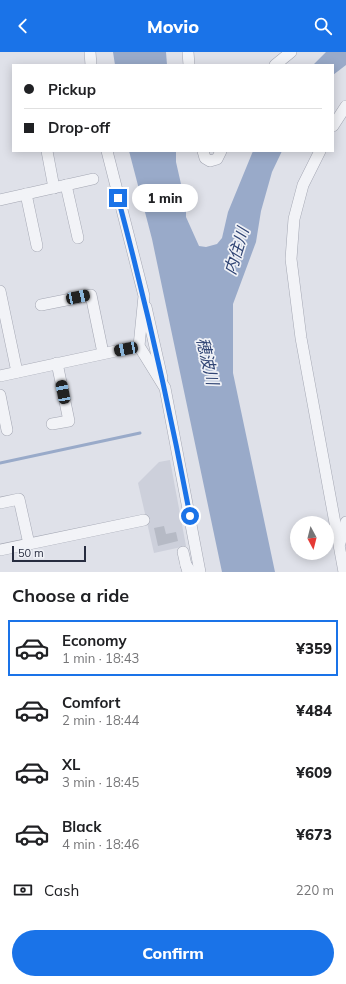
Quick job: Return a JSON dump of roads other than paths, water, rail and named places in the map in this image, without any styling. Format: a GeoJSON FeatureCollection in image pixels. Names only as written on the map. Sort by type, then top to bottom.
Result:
{"type":"FeatureCollection","features":[{"type":"Feature","properties":{"kind":"street"},"geometry":{"type":"LineString","coordinates":[[90,52],[92,64]]}},
{"type":"Feature","properties":{"kind":"street"},"geometry":{"type":"LineString","coordinates":[[188,52],[189,64]]}},
{"type":"Feature","properties":{"kind":"street"},"geometry":{"type":"LineString","coordinates":[[276,64],[291,52]]}},
{"type":"Feature","properties":{"kind":"street"},"geometry":{"type":"LineString","coordinates":[[334,124],[346,106]]}},
{"type":"Feature","properties":{"kind":"street"},"geometry":{"type":"LineString","coordinates":[[47,152],[54,188]]}},
{"type":"Feature","properties":{"kind":"street"},"geometry":{"type":"LineString","coordinates":[[107,152],[144,296],[165,388],[200,572]]}},
{"type":"Feature","properties":{"kind":"street"},"geometry":{"type":"LineString","coordinates":[[203,152],[205,158],[210,162],[217,159],[220,152]]}},
{"type":"Feature","properties":{"kind":"street"},"geometry":{"type":"LineString","coordinates":[[320,152],[303,185],[294,219],[291,259],[301,338],[344,572]]}},
{"type":"Feature","properties":{"kind":"street"},"geometry":{"type":"LineString","coordinates":[[0,200],[93,179]]}},
{"type":"Feature","properties":{"kind":"street"},"geometry":{"type":"LineString","coordinates":[[66,185],[78,238]]}},
{"type":"Feature","properties":{"kind":"street"},"geometry":{"type":"LineString","coordinates":[[26,194],[37,246]]}},
{"type":"Feature","properties":{"kind":"street"},"geometry":{"type":"LineString","coordinates":[[0,291],[17,372]]}},
{"type":"Feature","properties":{"kind":"street"},"geometry":{"type":"LineString","coordinates":[[41,305],[91,294],[102,353]]}},
{"type":"Feature","properties":{"kind":"street"},"geometry":{"type":"LineString","coordinates":[[144,296],[139,346],[165,388]]}},
{"type":"Feature","properties":{"kind":"street"},"geometry":{"type":"LineString","coordinates":[[0,376],[139,346]]}},
{"type":"Feature","properties":{"kind":"street"},"geometry":{"type":"LineString","coordinates":[[52,424],[69,421],[57,363]]}},
{"type":"Feature","properties":{"kind":"street"},"geometry":{"type":"LineString","coordinates":[[0,395],[7,430]]}},
{"type":"Feature","properties":{"kind":"street"},"geometry":{"type":"LineString","coordinates":[[0,503],[20,499],[29,544]]}},
{"type":"Feature","properties":{"kind":"street"},"geometry":{"type":"LineString","coordinates":[[0,550],[144,520]]}},
{"type":"Feature","properties":{"kind":"street"},"geometry":{"type":"LineString","coordinates":[[340,546],[346,522]]}},
{"type":"Feature","properties":{"kind":"street"},"geometry":{"type":"LineString","coordinates":[[183,552],[188,570]]}},
{"type":"Feature","properties":{"kind":"water"},"geometry":{"type":"Polygon","coordinates":[[[113,52],[166,52],[167,64],[115,64],[113,52]]]}},
{"type":"Feature","properties":{"kind":"water"},"geometry":{"type":"Polygon","coordinates":[[[326,52],[346,52],[346,65],[334,74],[334,64],[314,64],[326,52]]]}},
{"type":"Feature","properties":{"kind":"water"},"geometry":{"type":"Polygon","coordinates":[[[129,152],[176,152],[176,162],[186,206],[186,217],[199,246],[206,247],[217,244],[222,238],[228,212],[253,152],[282,152],[272,172],[261,211],[256,242],[233,304],[233,373],[275,572],[222,572],[152,239],[129,152]]]}},
{"type":"Feature","properties":{"kind":"waterway"},"geometry":{"type":"LineString","coordinates":[[0,463],[140,433]]}},
{"type":"Feature","properties":{"kind":"water label","name":"内住川"},"geometry":{"type":"Point","coordinates":[236,251]}},
{"type":"Feature","properties":{"kind":"water label","name":"穂波川"},"geometry":{"type":"Point","coordinates":[208,361]}}]}
